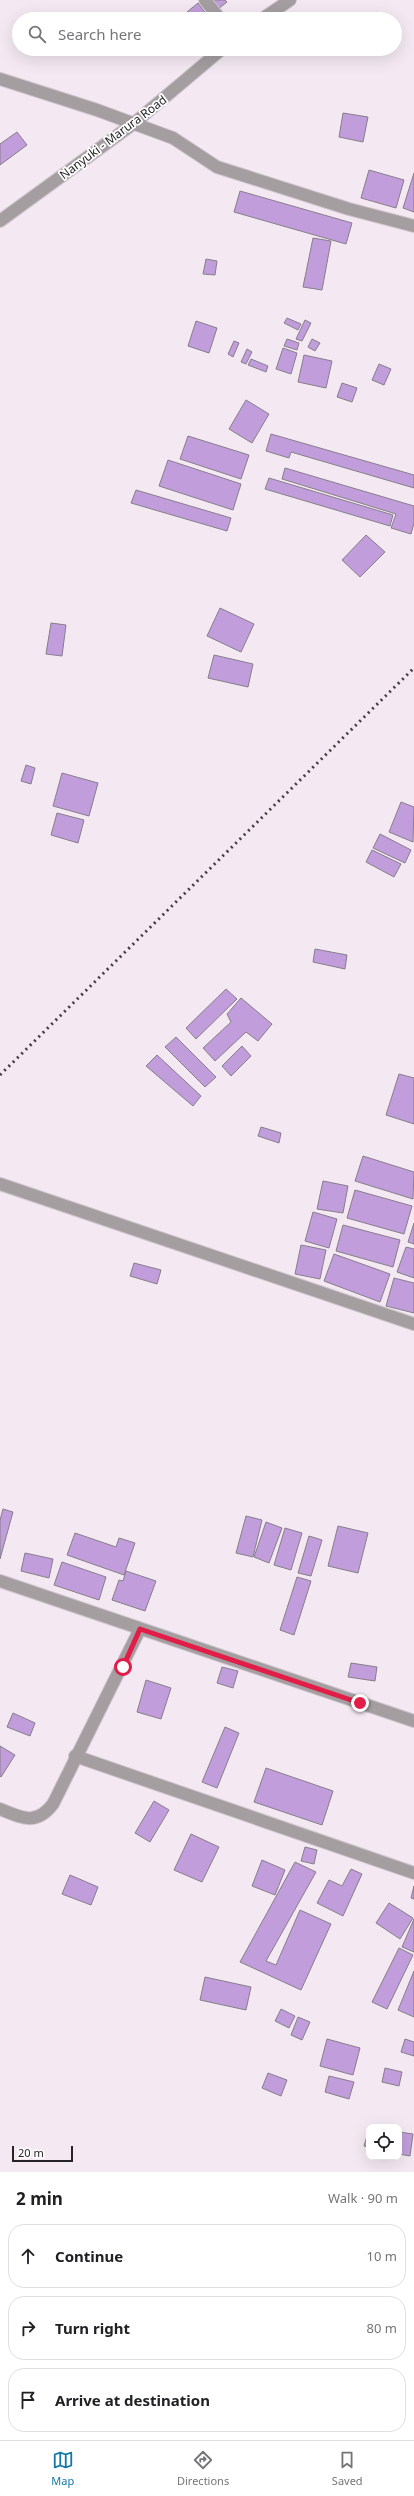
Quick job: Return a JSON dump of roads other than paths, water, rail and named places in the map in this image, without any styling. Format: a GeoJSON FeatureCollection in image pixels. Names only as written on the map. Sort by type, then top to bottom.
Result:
{"type":"FeatureCollection","features":[{"type":"Feature","properties":{"kind":"street"},"geometry":{"type":"LineString","coordinates":[[205,0],[214,12]]}},
{"type":"Feature","properties":{"kind":"street"},"geometry":{"type":"LineString","coordinates":[[272,12],[290,0]]}},
{"type":"Feature","properties":{"kind":"street","name":"Nanyuki - Marura Road"},"geometry":{"type":"LineString","coordinates":[[0,221],[133,124],[214,56]]}},
{"type":"Feature","properties":{"kind":"street"},"geometry":{"type":"LineString","coordinates":[[0,79],[173,138],[217,167],[350,209],[414,226]]}},
{"type":"Feature","properties":{"kind":"street"},"geometry":{"type":"LineString","coordinates":[[0,1184],[414,1324]]}},
{"type":"Feature","properties":{"kind":"street"},"geometry":{"type":"LineString","coordinates":[[0,1581],[414,1721]]}},
{"type":"Feature","properties":{"kind":"street"},"geometry":{"type":"LineString","coordinates":[[0,1809],[16,1816],[35,1819],[45,1815],[53,1804],[75,1756],[140,1629]]}},
{"type":"Feature","properties":{"kind":"street"},"geometry":{"type":"LineString","coordinates":[[75,1756],[414,1873]]}},
{"type":"Feature","properties":{"kind":"railway"},"geometry":{"type":"LineString","coordinates":[[0,1075],[414,668]]}}]}
